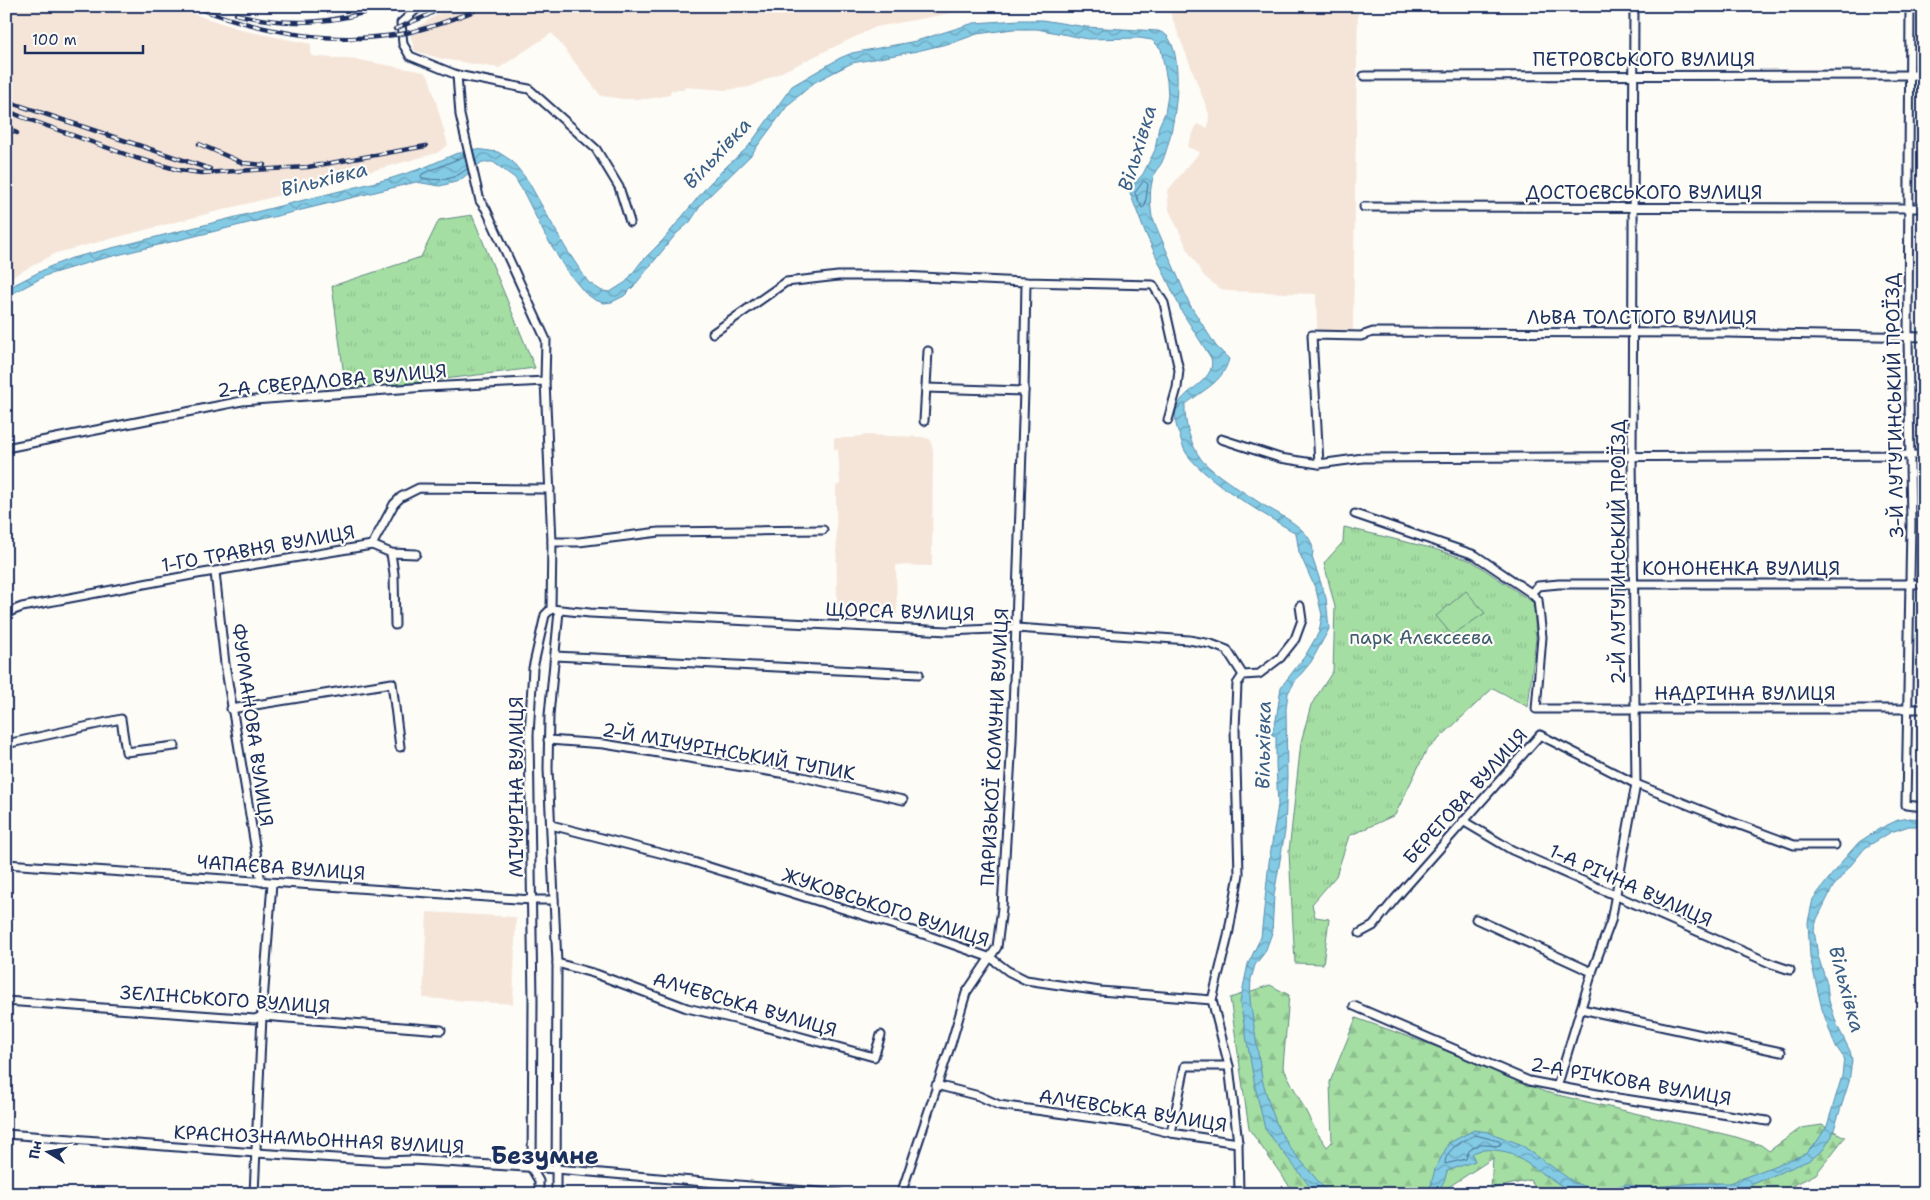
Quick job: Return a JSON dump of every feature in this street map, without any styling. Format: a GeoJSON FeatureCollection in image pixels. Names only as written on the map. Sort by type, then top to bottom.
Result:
{"type":"FeatureCollection","features":[{"type":"Feature","properties":{"kind":"street"},"geometry":{"type":"LineString","coordinates":[[420,6],[401,24],[404,44],[410,56],[457,75],[530,89],[596,149],[619,187],[630,222]]}},
{"type":"Feature","properties":{"kind":"street","name":"2-Й ЛУТУГИНСЬКИЙ ПРОЇЗД"},"geometry":{"type":"LineString","coordinates":[[1557,1087],[1592,972],[1611,921],[1614,896],[1636,784],[1632,457],[1634,6]]}},
{"type":"Feature","properties":{"kind":"street","name":"3-Й ЛУТУГИНСЬКИЙ ПРОЇЗД"},"geometry":{"type":"LineString","coordinates":[[1910,6],[1908,337],[1910,584],[1906,805],[1924,808]]}},
{"type":"Feature","properties":{"kind":"street","name":"МІЧУРІНА ВУЛИЦЯ"},"geometry":{"type":"LineString","coordinates":[[457,75],[460,115],[480,201],[486,209],[546,340],[545,381],[552,542],[551,609],[546,614],[534,668],[529,735],[532,900],[532,1169],[539,1181],[539,1194]]}},
{"type":"Feature","properties":{"kind":"street","name":"ПЕТРОВСЬКОГО ВУЛИЦЯ"},"geometry":{"type":"LineString","coordinates":[[1364,76],[1924,75]]}},
{"type":"Feature","properties":{"kind":"street","name":"ДОСТОЄВСЬКОГО ВУЛИЦЯ"},"geometry":{"type":"LineString","coordinates":[[1364,206],[1924,208]]}},
{"type":"Feature","properties":{"kind":"street"},"geometry":{"type":"LineString","coordinates":[[713,333],[786,282],[838,276],[901,276],[1026,282],[1153,285],[1164,303],[1179,370],[1178,388],[1168,420]]}},
{"type":"Feature","properties":{"kind":"street","name":"ПАРИЗЬКОЇ КОМУНИ ВУЛИЦЯ"},"geometry":{"type":"LineString","coordinates":[[901,1194],[966,993],[998,947],[1012,740],[1026,282]]}},
{"type":"Feature","properties":{"kind":"street","name":"ЛЬВА ТОЛСТОГО ВУЛИЦЯ"},"geometry":{"type":"LineString","coordinates":[[1319,464],[1312,335],[1361,336],[1373,332],[1728,333],[1924,337]]}},
{"type":"Feature","properties":{"kind":"street"},"geometry":{"type":"LineString","coordinates":[[924,421],[928,351]]}},
{"type":"Feature","properties":{"kind":"street","name":"2-А СВЕРДЛОВА ВУЛИЦЯ"},"geometry":{"type":"LineString","coordinates":[[6,448],[242,401],[426,387],[545,381]]}},
{"type":"Feature","properties":{"kind":"street"},"geometry":{"type":"LineString","coordinates":[[926,388],[1024,391]]}},
{"type":"Feature","properties":{"kind":"street"},"geometry":{"type":"LineString","coordinates":[[1221,438],[1280,458],[1319,464],[1363,458],[1924,455]]}},
{"type":"Feature","properties":{"kind":"street","name":"1-ГО ТРАВНЯ ВУЛИЦЯ"},"geometry":{"type":"LineString","coordinates":[[6,613],[22,606],[372,545],[394,504],[401,497],[419,488],[550,489]]}},
{"type":"Feature","properties":{"kind":"street"},"geometry":{"type":"LineString","coordinates":[[1355,514],[1475,555],[1531,593]]}},
{"type":"Feature","properties":{"kind":"street"},"geometry":{"type":"LineString","coordinates":[[552,542],[579,542],[659,532],[823,530]]}},
{"type":"Feature","properties":{"kind":"street"},"geometry":{"type":"LineString","coordinates":[[372,545],[391,553],[416,554]]}},
{"type":"Feature","properties":{"kind":"street"},"geometry":{"type":"LineString","coordinates":[[391,553],[394,574],[395,625]]}},
{"type":"Feature","properties":{"kind":"street","name":"ФУРМАНОВА ВУЛИЦЯ"},"geometry":{"type":"LineString","coordinates":[[215,572],[225,664],[261,882]]}},
{"type":"Feature","properties":{"kind":"street","name":"КОНОНЕНКА ВУЛИЦЯ"},"geometry":{"type":"LineString","coordinates":[[1531,593],[1538,586],[1634,583],[1924,584]]}},
{"type":"Feature","properties":{"kind":"street","name":"НАДРІЧНА ВУЛИЦЯ"},"geometry":{"type":"LineString","coordinates":[[1531,593],[1538,600],[1542,637],[1536,709],[1924,709]]}},
{"type":"Feature","properties":{"kind":"street"},"geometry":{"type":"LineString","coordinates":[[1239,1194],[1238,1144],[1229,1066],[1212,1000],[1228,936],[1239,874],[1235,729],[1237,684],[1243,675],[1259,674],[1280,658],[1295,639],[1302,620],[1300,606]]}},
{"type":"Feature","properties":{"kind":"street","name":"ЩОРСА ВУЛИЦЯ"},"geometry":{"type":"LineString","coordinates":[[551,609],[559,611],[948,631],[1016,628],[1189,640],[1211,644],[1227,650],[1243,675]]}},
{"type":"Feature","properties":{"kind":"street","name":"МІЧУРІНА ВУЛИЦЯ"},"geometry":{"type":"LineString","coordinates":[[556,1194],[557,962],[548,740],[559,611]]}},
{"type":"Feature","properties":{"kind":"street"},"geometry":{"type":"LineString","coordinates":[[556,656],[919,674]]}},
{"type":"Feature","properties":{"kind":"street"},"geometry":{"type":"LineString","coordinates":[[232,708],[392,682],[400,747]]}},
{"type":"Feature","properties":{"kind":"street"},"geometry":{"type":"LineString","coordinates":[[6,744],[121,719],[126,752],[175,746]]}},
{"type":"Feature","properties":{"kind":"street","name":"БЕРЕГОВА ВУЛИЦЯ"},"geometry":{"type":"LineString","coordinates":[[1360,933],[1373,926],[1540,735],[1636,784],[1794,845],[1835,845]]}},
{"type":"Feature","properties":{"kind":"street","name":"2-Й МІЧУРІНСЬКИЙ ТУПИК"},"geometry":{"type":"LineString","coordinates":[[548,740],[604,744],[798,776],[903,800]]}},
{"type":"Feature","properties":{"kind":"street","name":"1-А РІЧНА ВУЛИЦЯ"},"geometry":{"type":"LineString","coordinates":[[1463,821],[1512,850],[1614,896],[1790,970]]}},
{"type":"Feature","properties":{"kind":"street","name":"ЖУКОВСЬКОГО ВУЛИЦЯ"},"geometry":{"type":"LineString","coordinates":[[551,825],[687,860],[926,935],[991,958],[1008,972],[1026,980],[1100,991],[1212,1000]]}},
{"type":"Feature","properties":{"kind":"street","name":"ЧАПАЄВА ВУЛИЦЯ"},"geometry":{"type":"LineString","coordinates":[[6,864],[272,883],[554,900]]}},
{"type":"Feature","properties":{"kind":"street"},"geometry":{"type":"LineString","coordinates":[[254,1194],[262,1016],[272,883]]}},
{"type":"Feature","properties":{"kind":"street"},"geometry":{"type":"LineString","coordinates":[[1476,919],[1592,972]]}},
{"type":"Feature","properties":{"kind":"street","name":"АЛЧЕВСЬКА ВУЛИЦЯ"},"geometry":{"type":"LineString","coordinates":[[557,962],[596,974],[687,1008],[874,1057],[881,1035]]}},
{"type":"Feature","properties":{"kind":"street","name":"ЗЕЛІНСЬКОГО ВУЛИЦЯ"},"geometry":{"type":"LineString","coordinates":[[6,1001],[255,1019],[262,1016],[441,1030]]}},
{"type":"Feature","properties":{"kind":"street","name":"2-А РІЧКОВА ВУЛИЦЯ"},"geometry":{"type":"LineString","coordinates":[[1354,1006],[1529,1081],[1637,1101],[1767,1121]]}},
{"type":"Feature","properties":{"kind":"street"},"geometry":{"type":"LineString","coordinates":[[1582,1009],[1781,1052]]}},
{"type":"Feature","properties":{"kind":"street"},"geometry":{"type":"LineString","coordinates":[[1171,1133],[1186,1066],[1229,1066]]}},
{"type":"Feature","properties":{"kind":"street","name":"АЛЧЕВСЬКА ВУЛИЦЯ"},"geometry":{"type":"LineString","coordinates":[[936,1085],[979,1096],[999,1105],[1130,1123],[1171,1133],[1238,1144]]}},
{"type":"Feature","properties":{"kind":"street","name":"КРАСНОЗНАМЬОННАЯ ВУЛИЦЯ"},"geometry":{"type":"LineString","coordinates":[[6,1134],[256,1153],[556,1169],[840,1194]]}},
{"type":"Feature","properties":{"kind":"shaded area"},"geometry":{"type":"Polygon","coordinates":[[[6,6],[169,6],[246,31],[311,44],[311,56],[359,60],[424,72],[429,77],[448,145],[437,153],[56,253],[6,280],[6,6]]]}},
{"type":"Feature","properties":{"kind":"shaded area"},"geometry":{"type":"Polygon","coordinates":[[[451,6],[1358,6],[1353,330],[1317,330],[1316,294],[1227,291],[1217,287],[1204,276],[1190,254],[1169,210],[1167,191],[1200,152],[1187,147],[1197,124],[1208,128],[1209,114],[1168,7],[974,9],[876,27],[750,87],[726,90],[684,87],[684,90],[671,90],[670,95],[647,99],[623,99],[601,96],[552,33],[499,68],[442,59],[415,51],[410,35],[421,32],[419,26],[451,6]]]}},
{"type":"Feature","properties":{"kind":"shaded area"},"geometry":{"type":"Polygon","coordinates":[[[864,435],[921,437],[930,439],[933,450],[932,566],[896,565],[897,614],[837,613],[836,486],[840,484],[838,450],[834,449],[834,438],[851,438],[864,435]]]}},
{"type":"Feature","properties":{"kind":"shaded area"},"geometry":{"type":"Polygon","coordinates":[[[427,912],[516,917],[513,1004],[423,998],[427,912]]]}},
{"type":"Feature","properties":{"kind":"green space"},"geometry":{"type":"Polygon","coordinates":[[[472,215],[535,368],[346,391],[332,286],[421,257],[439,220],[472,215]]]}},
{"type":"Feature","properties":{"kind":"green space","name":"парк Алєксєєва"},"geometry":{"type":"Polygon","coordinates":[[[1344,527],[1431,548],[1472,561],[1534,603],[1536,638],[1528,707],[1493,688],[1426,751],[1395,815],[1349,836],[1336,876],[1312,904],[1315,917],[1329,919],[1323,964],[1295,963],[1289,852],[1301,742],[1311,705],[1333,671],[1335,607],[1324,563],[1343,542],[1344,527]]]}},
{"type":"Feature","properties":{"kind":"green space"},"geometry":{"type":"Polygon","coordinates":[[[1466,591],[1485,613],[1452,635],[1436,616],[1466,591]]]}},
{"type":"Feature","properties":{"kind":"green space"},"geometry":{"type":"Polygon","coordinates":[[[1270,985],[1289,995],[1283,1067],[1316,1131],[1327,1147],[1332,1142],[1330,1082],[1356,1018],[1437,1047],[1545,1092],[1736,1137],[1761,1145],[1769,1151],[1801,1128],[1822,1125],[1845,1137],[1816,1174],[1776,1194],[1540,1194],[1530,1180],[1491,1189],[1493,1158],[1447,1188],[1447,1194],[1295,1194],[1249,1129],[1230,998],[1270,985]]]}},
{"type":"Feature","properties":{"kind":"water"},"geometry":{"type":"Polygon","coordinates":[[[1042,20],[1086,27],[1158,31],[1168,37],[1173,48],[1176,63],[1176,99],[1171,135],[1151,185],[1152,217],[1190,305],[1216,346],[1229,359],[1217,380],[1185,405],[1189,433],[1197,453],[1206,464],[1235,487],[1294,523],[1303,531],[1313,547],[1312,557],[1326,598],[1329,629],[1311,662],[1288,693],[1286,709],[1287,777],[1285,831],[1274,895],[1272,933],[1265,952],[1255,965],[1251,979],[1250,1000],[1262,1079],[1279,1130],[1291,1149],[1329,1194],[1315,1193],[1265,1129],[1255,1086],[1240,1002],[1248,964],[1261,937],[1269,862],[1278,805],[1276,737],[1271,734],[1276,720],[1281,687],[1305,656],[1319,632],[1322,615],[1316,590],[1299,552],[1296,533],[1234,495],[1203,471],[1184,449],[1177,429],[1175,416],[1179,403],[1207,376],[1212,365],[1211,358],[1182,312],[1144,230],[1130,193],[1131,187],[1143,174],[1155,150],[1159,126],[1165,113],[1168,95],[1161,49],[1152,40],[1139,38],[1088,39],[1037,29],[1013,29],[977,34],[955,42],[917,51],[852,63],[815,82],[788,105],[750,156],[703,202],[690,222],[676,234],[634,286],[624,296],[612,302],[604,303],[595,300],[585,293],[566,270],[515,178],[493,162],[482,162],[459,181],[440,186],[416,182],[97,260],[47,275],[6,297],[6,289],[49,267],[72,258],[392,178],[423,168],[455,154],[475,149],[498,152],[512,161],[528,181],[565,247],[588,282],[602,291],[610,292],[626,282],[709,184],[748,147],[792,86],[852,53],[916,41],[974,23],[1042,20]]]}},
{"type":"Feature","properties":{"kind":"water"},"geometry":{"type":"Polygon","coordinates":[[[1909,818],[1924,819],[1924,826],[1909,826],[1891,832],[1865,848],[1833,887],[1817,919],[1814,930],[1818,956],[1827,984],[1829,1001],[1852,1060],[1849,1082],[1832,1136],[1823,1150],[1810,1160],[1739,1190],[1707,1194],[1579,1194],[1568,1190],[1511,1153],[1496,1150],[1480,1150],[1472,1154],[1475,1161],[1447,1171],[1437,1194],[1424,1194],[1431,1185],[1435,1169],[1449,1143],[1474,1130],[1488,1132],[1520,1144],[1575,1183],[1589,1188],[1606,1190],[1626,1184],[1639,1187],[1655,1187],[1696,1183],[1730,1183],[1805,1154],[1816,1143],[1827,1126],[1842,1076],[1844,1058],[1835,1045],[1822,1009],[1810,957],[1808,922],[1813,899],[1859,842],[1879,829],[1898,820],[1909,818]]]}},
{"type":"Feature","properties":{"kind":"railway"},"geometry":{"type":"LineString","coordinates":[[192,6],[263,28],[287,33],[336,38],[386,36],[420,30],[474,11]]}},
{"type":"Feature","properties":{"kind":"railway"},"geometry":{"type":"LineString","coordinates":[[236,14],[274,21],[311,22],[348,17],[386,6]]}},
{"type":"Feature","properties":{"kind":"railway"},"geometry":{"type":"LineString","coordinates":[[395,29],[444,6]]}},
{"type":"Feature","properties":{"kind":"railway"},"geometry":{"type":"LineString","coordinates":[[6,101],[210,169]]}},
{"type":"Feature","properties":{"kind":"railway"},"geometry":{"type":"LineString","coordinates":[[6,110],[136,158],[179,170],[201,173],[308,167],[426,146]]}},
{"type":"Feature","properties":{"kind":"railway"},"geometry":{"type":"LineString","coordinates":[[6,128],[17,133]]}},
{"type":"Feature","properties":{"kind":"railway"},"geometry":{"type":"LineString","coordinates":[[199,144],[243,163],[264,165]]}},
{"type":"Feature","properties":{"kind":"district","name":"Безумне"},"geometry":{"type":"Point","coordinates":[545,1156]}},
{"type":"Feature","properties":{"kind":"water label","name":"Вільхівка"},"geometry":{"type":"Point","coordinates":[1137,148]}},
{"type":"Feature","properties":{"kind":"water label","name":"Вільхівка"},"geometry":{"type":"Point","coordinates":[717,153]}},
{"type":"Feature","properties":{"kind":"water label","name":"Вільхівка"},"geometry":{"type":"Point","coordinates":[324,179]}},
{"type":"Feature","properties":{"kind":"water label","name":"Вільхівка"},"geometry":{"type":"Point","coordinates":[1263,745]}},
{"type":"Feature","properties":{"kind":"water label","name":"Вільхівка"},"geometry":{"type":"Point","coordinates":[1847,989]}}]}
